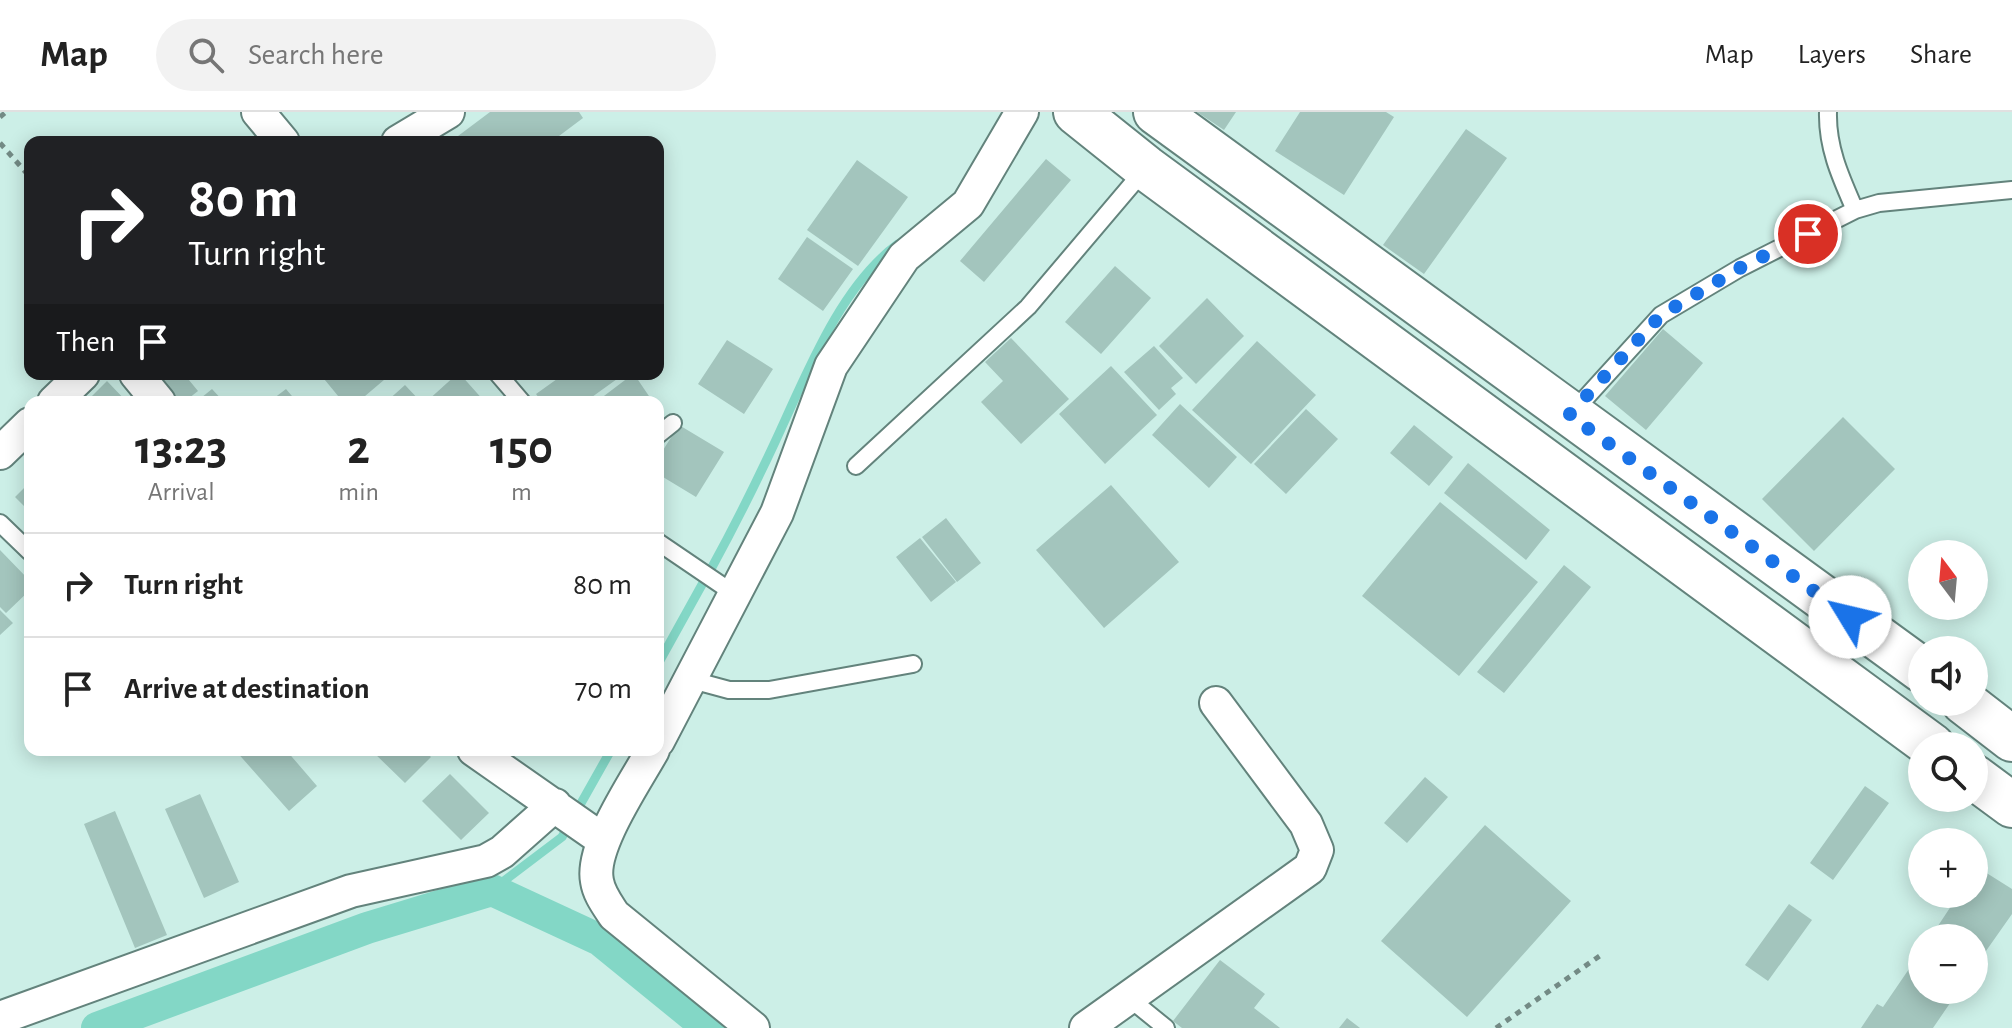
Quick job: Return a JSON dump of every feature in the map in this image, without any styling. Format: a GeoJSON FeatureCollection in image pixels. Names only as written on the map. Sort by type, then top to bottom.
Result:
{"type":"FeatureCollection","features":[{"type":"Feature","properties":{"kind":"main road"},"geometry":{"type":"LineString","coordinates":[[1076,112],[1146,168],[1913,732]]}},
{"type":"Feature","properties":{"kind":"main road"},"geometry":{"type":"LineString","coordinates":[[1156,112],[1908,660]]}},
{"type":"Feature","properties":{"kind":"main road"},"geometry":{"type":"LineString","coordinates":[[1982,716],[2012,739]]}},
{"type":"Feature","properties":{"kind":"main road"},"geometry":{"type":"LineString","coordinates":[[1988,787],[2012,805]]}},
{"type":"Feature","properties":{"kind":"street"},"geometry":{"type":"LineString","coordinates":[[258,112],[278,136]]}},
{"type":"Feature","properties":{"kind":"street"},"geometry":{"type":"LineString","coordinates":[[408,136],[448,112]]}},
{"type":"Feature","properties":{"kind":"street"},"geometry":{"type":"LineString","coordinates":[[664,730],[777,513],[831,366],[904,257],[968,204],[1022,112]]}},
{"type":"Feature","properties":{"kind":"street"},"geometry":{"type":"LineString","coordinates":[[60,396],[77,380]]}},
{"type":"Feature","properties":{"kind":"street"},"geometry":{"type":"LineString","coordinates":[[141,380],[154,396]]}},
{"type":"Feature","properties":{"kind":"street"},"geometry":{"type":"LineString","coordinates":[[0,453],[24,430]]}},
{"type":"Feature","properties":{"kind":"street"},"geometry":{"type":"LineString","coordinates":[[1086,1028],[1310,868],[1317,850],[1306,824],[1216,703]]}},
{"type":"Feature","properties":{"kind":"street"},"geometry":{"type":"LineString","coordinates":[[483,756],[603,840]]}},
{"type":"Feature","properties":{"kind":"street"},"geometry":{"type":"LineString","coordinates":[[650,756],[603,840],[597,858],[596,880],[602,897],[614,915],[753,1028]]}},
{"type":"Feature","properties":{"kind":"street"},"geometry":{"type":"LineString","coordinates":[[0,1018],[351,891],[486,861],[502,852],[555,805]]}},
{"type":"Feature","properties":{"kind":"lane"},"geometry":{"type":"LineString","coordinates":[[1828,112],[1827,135],[1855,210]]}},
{"type":"Feature","properties":{"kind":"lane"},"geometry":{"type":"LineString","coordinates":[[856,466],[1028,307],[1146,168]]}},
{"type":"Feature","properties":{"kind":"lane"},"geometry":{"type":"LineString","coordinates":[[1569,415],[1661,315],[1740,268],[1855,210],[1879,203],[2012,190]]}},
{"type":"Feature","properties":{"kind":"lane"},"geometry":{"type":"LineString","coordinates":[[503,380],[517,396]]}},
{"type":"Feature","properties":{"kind":"lane"},"geometry":{"type":"LineString","coordinates":[[664,430],[673,423]]}},
{"type":"Feature","properties":{"kind":"lane"},"geometry":{"type":"LineString","coordinates":[[0,523],[24,546]]}},
{"type":"Feature","properties":{"kind":"lane"},"geometry":{"type":"LineString","coordinates":[[664,546],[736,595]]}},
{"type":"Feature","properties":{"kind":"lane"},"geometry":{"type":"LineString","coordinates":[[692,680],[729,690],[769,690],[913,664]]}},
{"type":"Feature","properties":{"kind":"lane"},"geometry":{"type":"LineString","coordinates":[[1129,998],[1166,1028]]}},
{"type":"Feature","properties":{"kind":"path"},"geometry":{"type":"LineString","coordinates":[[0,117],[6,112]]}},
{"type":"Feature","properties":{"kind":"path"},"geometry":{"type":"LineString","coordinates":[[0,143],[24,170]]}},
{"type":"Feature","properties":{"kind":"path"},"geometry":{"type":"LineString","coordinates":[[1496,1028],[1601,955]]}},
{"type":"Feature","properties":{"kind":"building"},"geometry":{"type":"Polygon","coordinates":[[[490,112],[579,112],[583,118],[559,136],[458,136],[490,112]]]}},
{"type":"Feature","properties":{"kind":"building"},"geometry":{"type":"Polygon","coordinates":[[[1197,112],[1236,112],[1224,130],[1197,112]]]}},
{"type":"Feature","properties":{"kind":"building"},"geometry":{"type":"Polygon","coordinates":[[[1300,112],[1386,112],[1394,117],[1344,195],[1275,151],[1300,112]]]}},
{"type":"Feature","properties":{"kind":"building"},"geometry":{"type":"Polygon","coordinates":[[[1466,129],[1507,158],[1424,274],[1383,245],[1466,129]]]}},
{"type":"Feature","properties":{"kind":"building"},"geometry":{"type":"Polygon","coordinates":[[[1046,159],[1071,180],[984,282],[960,261],[1046,159]]]}},
{"type":"Feature","properties":{"kind":"building"},"geometry":{"type":"Polygon","coordinates":[[[857,160],[908,197],[858,266],[807,230],[857,160]]]}},
{"type":"Feature","properties":{"kind":"building"},"geometry":{"type":"Polygon","coordinates":[[[807,237],[853,269],[823,311],[778,279],[807,237]]]}},
{"type":"Feature","properties":{"kind":"building"},"geometry":{"type":"Polygon","coordinates":[[[1115,266],[1151,298],[1101,354],[1065,322],[1115,266]]]}},
{"type":"Feature","properties":{"kind":"building"},"geometry":{"type":"Polygon","coordinates":[[[1207,298],[1244,336],[1196,384],[1159,346],[1207,298]]]}},
{"type":"Feature","properties":{"kind":"building"},"geometry":{"type":"Polygon","coordinates":[[[1663,329],[1703,363],[1646,430],[1605,396],[1663,329]]]}},
{"type":"Feature","properties":{"kind":"building"},"geometry":{"type":"Polygon","coordinates":[[[1011,338],[1069,399],[1021,444],[981,402],[1003,381],[985,362],[1011,338]]]}},
{"type":"Feature","properties":{"kind":"building"},"geometry":{"type":"Polygon","coordinates":[[[727,340],[773,369],[744,414],[698,384],[727,340]]]}},
{"type":"Feature","properties":{"kind":"building"},"geometry":{"type":"Polygon","coordinates":[[[1257,341],[1316,395],[1251,464],[1192,410],[1257,341]]]}},
{"type":"Feature","properties":{"kind":"building"},"geometry":{"type":"Polygon","coordinates":[[[1154,346],[1183,378],[1171,388],[1176,394],[1159,410],[1124,372],[1154,346]]]}},
{"type":"Feature","properties":{"kind":"building"},"geometry":{"type":"Polygon","coordinates":[[[1111,366],[1157,415],[1105,464],[1059,414],[1111,366]]]}},
{"type":"Feature","properties":{"kind":"building"},"geometry":{"type":"Polygon","coordinates":[[[151,380],[189,380],[198,391],[192,396],[164,396],[151,380]]]}},
{"type":"Feature","properties":{"kind":"building"},"geometry":{"type":"Polygon","coordinates":[[[325,380],[384,380],[365,396],[338,396],[325,380]]]}},
{"type":"Feature","properties":{"kind":"building"},"geometry":{"type":"Polygon","coordinates":[[[450,380],[465,380],[480,396],[433,396],[450,380]]]}},
{"type":"Feature","properties":{"kind":"building"},"geometry":{"type":"Polygon","coordinates":[[[556,380],[616,380],[593,396],[536,394],[556,380]]]}},
{"type":"Feature","properties":{"kind":"building"},"geometry":{"type":"Polygon","coordinates":[[[625,380],[638,380],[649,396],[604,396],[625,380]]]}},
{"type":"Feature","properties":{"kind":"building"},"geometry":{"type":"Polygon","coordinates":[[[107,381],[121,396],[92,396],[107,381]]]}},
{"type":"Feature","properties":{"kind":"building"},"geometry":{"type":"Polygon","coordinates":[[[405,385],[415,396],[393,396],[405,385]]]}},
{"type":"Feature","properties":{"kind":"building"},"geometry":{"type":"Polygon","coordinates":[[[212,389],[218,396],[203,396],[212,389]]]}},
{"type":"Feature","properties":{"kind":"building"},"geometry":{"type":"Polygon","coordinates":[[[286,389],[292,396],[277,396],[286,389]]]}},
{"type":"Feature","properties":{"kind":"building"},"geometry":{"type":"Polygon","coordinates":[[[1180,404],[1237,457],[1209,488],[1152,435],[1180,404]]]}},
{"type":"Feature","properties":{"kind":"building"},"geometry":{"type":"Polygon","coordinates":[[[1306,409],[1338,439],[1286,494],[1254,464],[1306,409]]]}},
{"type":"Feature","properties":{"kind":"building"},"geometry":{"type":"Polygon","coordinates":[[[1843,417],[1895,469],[1814,551],[1762,499],[1843,417]]]}},
{"type":"Feature","properties":{"kind":"building"},"geometry":{"type":"Polygon","coordinates":[[[679,425],[724,452],[696,497],[664,478],[664,449],[679,425]]]}},
{"type":"Feature","properties":{"kind":"building"},"geometry":{"type":"Polygon","coordinates":[[[1414,425],[1453,457],[1429,486],[1390,453],[1414,425]]]}},
{"type":"Feature","properties":{"kind":"building"},"geometry":{"type":"Polygon","coordinates":[[[1468,463],[1550,530],[1526,560],[1444,493],[1468,463]]]}},
{"type":"Feature","properties":{"kind":"building"},"geometry":{"type":"Polygon","coordinates":[[[1111,485],[1179,562],[1104,628],[1036,550],[1111,485]]]}},
{"type":"Feature","properties":{"kind":"building"},"geometry":{"type":"Polygon","coordinates":[[[24,488],[24,506],[15,497],[24,488]]]}},
{"type":"Feature","properties":{"kind":"building"},"geometry":{"type":"Polygon","coordinates":[[[1440,502],[1538,582],[1459,676],[1362,596],[1440,502]]]}},
{"type":"Feature","properties":{"kind":"building"},"geometry":{"type":"Polygon","coordinates":[[[946,518],[981,563],[957,582],[922,537],[946,518]]]}},
{"type":"Feature","properties":{"kind":"building"},"geometry":{"type":"Polygon","coordinates":[[[920,538],[956,582],[931,602],[896,557],[920,538]]]}},
{"type":"Feature","properties":{"kind":"building"},"geometry":{"type":"Polygon","coordinates":[[[0,550],[24,575],[24,596],[6,613],[0,607],[0,550]]]}},
{"type":"Feature","properties":{"kind":"building"},"geometry":{"type":"Polygon","coordinates":[[[1564,565],[1591,587],[1504,693],[1477,672],[1564,565]]]}},
{"type":"Feature","properties":{"kind":"building"},"geometry":{"type":"Polygon","coordinates":[[[0,610],[13,623],[0,635],[0,610]]]}},
{"type":"Feature","properties":{"kind":"building"},"geometry":{"type":"Polygon","coordinates":[[[240,756],[291,756],[317,786],[289,811],[240,756]]]}},
{"type":"Feature","properties":{"kind":"building"},"geometry":{"type":"Polygon","coordinates":[[[377,756],[430,756],[405,783],[377,756]]]}},
{"type":"Feature","properties":{"kind":"building"},"geometry":{"type":"Polygon","coordinates":[[[450,774],[489,813],[461,840],[422,801],[450,774]]]}},
{"type":"Feature","properties":{"kind":"building"},"geometry":{"type":"Polygon","coordinates":[[[1425,777],[1448,797],[1407,843],[1384,823],[1425,777]]]}},
{"type":"Feature","properties":{"kind":"building"},"geometry":{"type":"Polygon","coordinates":[[[1865,786],[1889,803],[1833,880],[1810,863],[1865,786]]]}},
{"type":"Feature","properties":{"kind":"building"},"geometry":{"type":"Polygon","coordinates":[[[200,794],[239,882],[204,898],[165,809],[200,794]]]}},
{"type":"Feature","properties":{"kind":"building"},"geometry":{"type":"Polygon","coordinates":[[[115,811],[167,935],[135,948],[84,824],[115,811]]]}},
{"type":"Feature","properties":{"kind":"building"},"geometry":{"type":"Polygon","coordinates":[[[1485,825],[1571,901],[1467,1017],[1381,941],[1485,825]]]}},
{"type":"Feature","properties":{"kind":"building"},"geometry":{"type":"Polygon","coordinates":[[[1988,874],[2012,889],[2012,914],[1988,948],[1988,924],[1939,924],[1950,908],[1988,908],[1988,874]]]}},
{"type":"Feature","properties":{"kind":"building"},"geometry":{"type":"Polygon","coordinates":[[[1789,904],[1812,920],[1768,981],[1745,965],[1789,904]]]}},
{"type":"Feature","properties":{"kind":"building"},"geometry":{"type":"Polygon","coordinates":[[[1220,960],[1265,994],[1254,1008],[1280,1028],[1182,1028],[1173,1021],[1220,960]]]}},
{"type":"Feature","properties":{"kind":"building"},"geometry":{"type":"Polygon","coordinates":[[[1908,970],[1908,1004],[1949,1004],[1933,1028],[1861,1028],[1877,1004],[1883,1007],[1908,970]]]}},
{"type":"Feature","properties":{"kind":"building"},"geometry":{"type":"Polygon","coordinates":[[[1347,1018],[1360,1028],[1339,1028],[1347,1018]]]}},
{"type":"Feature","properties":{"kind":"waterway"},"geometry":{"type":"LineString","coordinates":[[711,569],[826,335],[858,284],[898,244]]}},
{"type":"Feature","properties":{"kind":"waterway"},"geometry":{"type":"LineString","coordinates":[[664,653],[704,581]]}},
{"type":"Feature","properties":{"kind":"waterway"},"geometry":{"type":"LineString","coordinates":[[492,890],[562,837],[608,756]]}},
{"type":"Feature","properties":{"kind":"waterway"},"geometry":{"type":"LineString","coordinates":[[97,1028],[367,928],[492,890],[600,940],[708,1028]]}},
{"type":"Feature","properties":{"kind":"route"},"geometry":{"type":"LineString","coordinates":[[1808,234],[1740,268],[1661,315],[1569,415],[1850,617]]}}]}
